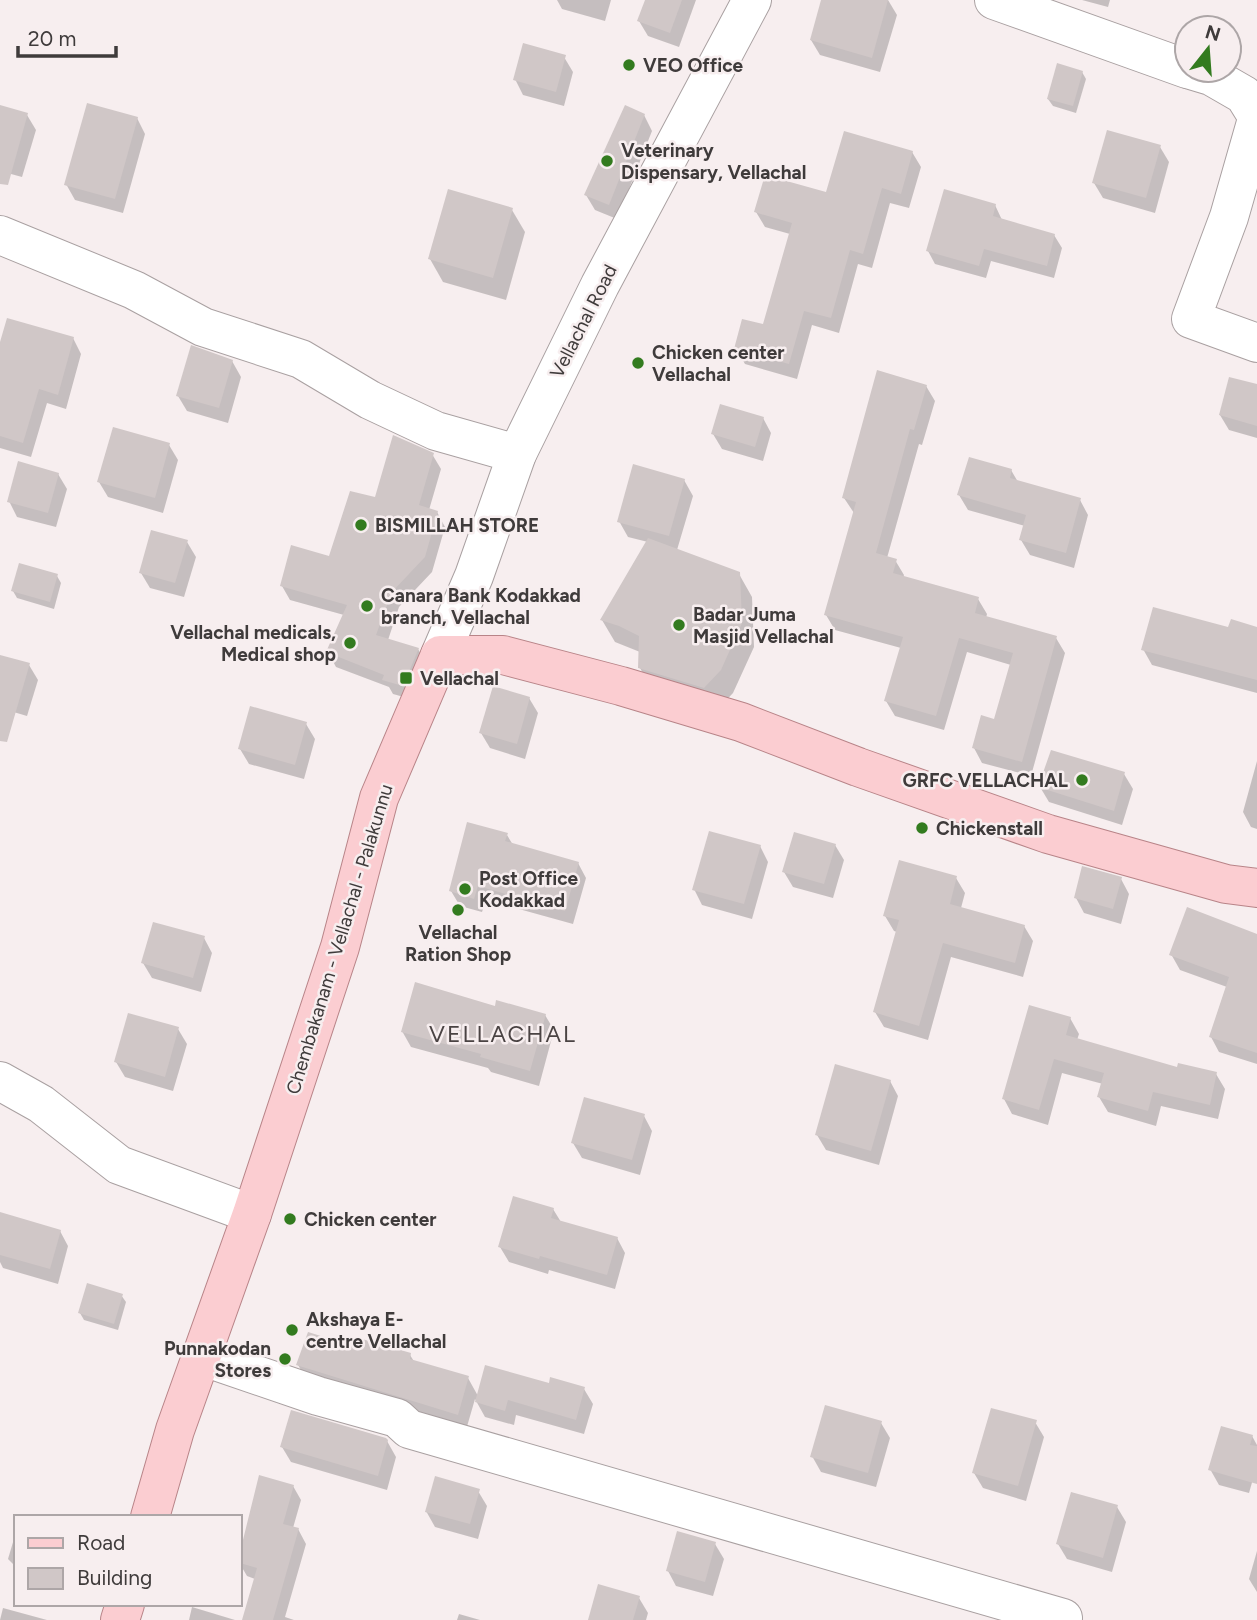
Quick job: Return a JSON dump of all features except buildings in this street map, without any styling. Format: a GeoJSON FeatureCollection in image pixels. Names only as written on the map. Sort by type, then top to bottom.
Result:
{"type":"FeatureCollection","features":[{"type":"Feature","properties":{"kind":"main road"},"geometry":{"type":"LineString","coordinates":[[440,655],[503,655],[621,686],[741,722],[858,767],[1048,834],[1226,884],[1257,888]]}},
{"type":"Feature","properties":{"kind":"main road","name":"Chembakanam - Vellachal - Palakunnu"},"geometry":{"type":"LineString","coordinates":[[151,1515],[175,1430],[252,1214],[341,947],[379,798],[440,655]]}},
{"type":"Feature","properties":{"kind":"street","name":"Vellachal Road"},"geometry":{"type":"LineString","coordinates":[[440,655],[474,576],[517,454],[600,285],[752,0]]}},
{"type":"Feature","properties":{"kind":"street"},"geometry":{"type":"LineString","coordinates":[[994,0],[1173,63]]}},
{"type":"Feature","properties":{"kind":"street"},"geometry":{"type":"LineString","coordinates":[[1222,84],[1254,108],[1229,217],[1191,319],[1257,343]]}},
{"type":"Feature","properties":{"kind":"street"},"geometry":{"type":"LineString","coordinates":[[0,235],[134,290],[203,327],[301,359],[370,400],[436,431],[517,454]]}},
{"type":"Feature","properties":{"kind":"street"},"geometry":{"type":"LineString","coordinates":[[0,1081],[41,1104],[119,1165],[252,1214]]}},
{"type":"Feature","properties":{"kind":"street"},"geometry":{"type":"LineString","coordinates":[[201,1356],[318,1396],[397,1418],[409,1429],[1063,1618]]}},
{"type":"Feature","properties":{"kind":"place","name":"VEO Office"},"geometry":{"type":"Point","coordinates":[629,65]}},
{"type":"Feature","properties":{"kind":"place","name":"Veterinary Dispensary, Vellachal"},"geometry":{"type":"Point","coordinates":[607,161]}},
{"type":"Feature","properties":{"kind":"place","name":"Chicken center Vellachal"},"geometry":{"type":"Point","coordinates":[638,363]}},
{"type":"Feature","properties":{"kind":"place","name":"BISMILLAH STORE"},"geometry":{"type":"Point","coordinates":[361,525]}},
{"type":"Feature","properties":{"kind":"place","name":"Canara Bank Kodakkad branch, Vellachal"},"geometry":{"type":"Point","coordinates":[367,606]}},
{"type":"Feature","properties":{"kind":"place","name":"Badar Juma Masjid Vellachal"},"geometry":{"type":"Point","coordinates":[679,625]}},
{"type":"Feature","properties":{"kind":"place","name":"Vellachal medicals, Medical shop"},"geometry":{"type":"Point","coordinates":[350,643]}},
{"type":"Feature","properties":{"kind":"place","name":"Vellachal"},"geometry":{"type":"Point","coordinates":[406,678]}},
{"type":"Feature","properties":{"kind":"place","name":"GRFC VELLACHAL"},"geometry":{"type":"Point","coordinates":[1082,780]}},
{"type":"Feature","properties":{"kind":"place","name":"Chickenstall"},"geometry":{"type":"Point","coordinates":[922,828]}},
{"type":"Feature","properties":{"kind":"place","name":"Post Office Kodakkad"},"geometry":{"type":"Point","coordinates":[465,889]}},
{"type":"Feature","properties":{"kind":"place","name":"Vellachal Ration Shop"},"geometry":{"type":"Point","coordinates":[458,910]}},
{"type":"Feature","properties":{"kind":"place","name":"Chicken center"},"geometry":{"type":"Point","coordinates":[290,1219]}},
{"type":"Feature","properties":{"kind":"place","name":"Akshaya E- centre Vellachal"},"geometry":{"type":"Point","coordinates":[292,1330]}},
{"type":"Feature","properties":{"kind":"place","name":"Punnakodan Stores"},"geometry":{"type":"Point","coordinates":[285,1359]}},
{"type":"Feature","properties":{"kind":"district","name":"VELLACHAL"},"geometry":{"type":"Point","coordinates":[503,1034]}}]}
